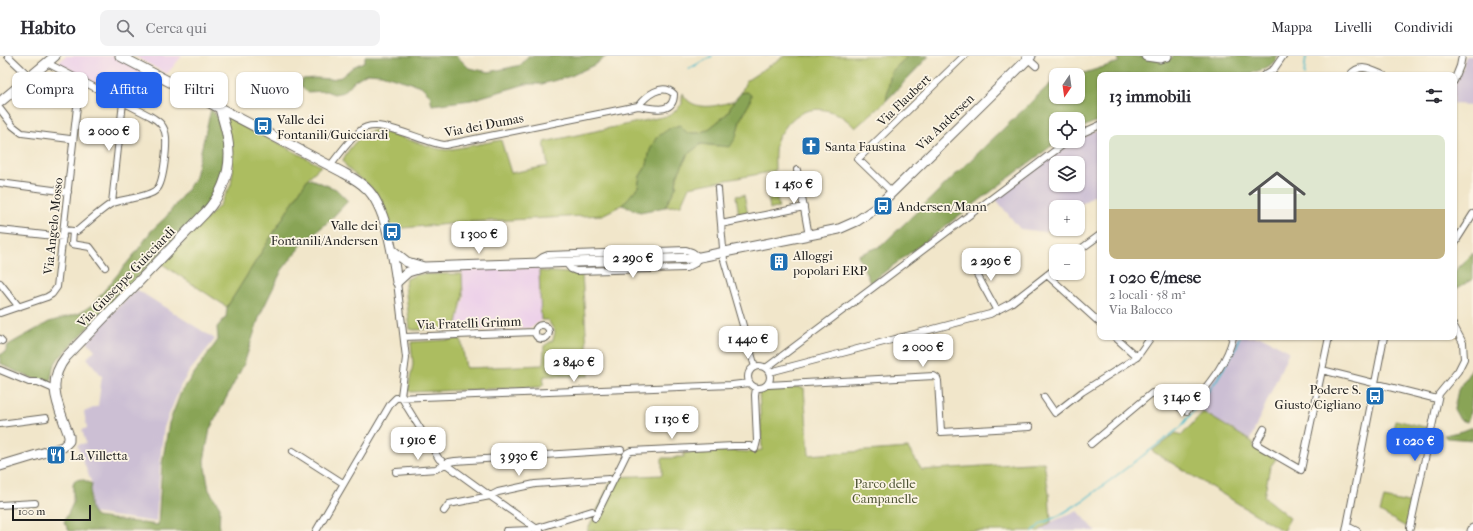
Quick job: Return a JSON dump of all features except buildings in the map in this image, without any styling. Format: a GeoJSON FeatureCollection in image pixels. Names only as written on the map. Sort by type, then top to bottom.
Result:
{"type":"FeatureCollection","features":[{"type":"Feature","properties":{"kind":"street"},"geometry":{"type":"LineString","coordinates":[[8,56],[25,72]]}},
{"type":"Feature","properties":{"kind":"street"},"geometry":{"type":"LineString","coordinates":[[36,72],[55,56]]}},
{"type":"Feature","properties":{"kind":"street"},"geometry":{"type":"LineString","coordinates":[[120,56],[170,82]]}},
{"type":"Feature","properties":{"kind":"street","name":"Via Flaubert"},"geometry":{"type":"LineString","coordinates":[[892,192],[858,159],[964,56]]}},
{"type":"Feature","properties":{"kind":"street"},"geometry":{"type":"LineString","coordinates":[[1146,56],[1160,58],[1167,56]]}},
{"type":"Feature","properties":{"kind":"street"},"geometry":{"type":"LineString","coordinates":[[1269,72],[1274,69],[1284,56]]}},
{"type":"Feature","properties":{"kind":"street"},"geometry":{"type":"LineString","coordinates":[[1457,74],[1462,56]]}},
{"type":"Feature","properties":{"kind":"street","name":"Via Andersen"},"geometry":{"type":"LineString","coordinates":[[397,282],[408,272],[424,267],[699,257],[839,229],[852,224],[872,211],[1028,57],[1036,66]]}},
{"type":"Feature","properties":{"kind":"street"},"geometry":{"type":"LineString","coordinates":[[47,63],[64,72]]}},
{"type":"Feature","properties":{"kind":"street"},"geometry":{"type":"LineString","coordinates":[[1353,72],[1358,68],[1361,68],[1373,72]]}},
{"type":"Feature","properties":{"kind":"street"},"geometry":{"type":"LineString","coordinates":[[662,89],[671,91],[674,94],[674,100],[666,108],[638,106],[645,97],[662,89]]}},
{"type":"Feature","properties":{"kind":"street"},"geometry":{"type":"LineString","coordinates":[[12,93],[0,103],[13,126],[22,133],[70,139]]}},
{"type":"Feature","properties":{"kind":"street","name":"Via dei Dumas"},"geometry":{"type":"LineString","coordinates":[[330,166],[360,130],[370,126],[381,126],[432,143],[445,145],[638,106]]}},
{"type":"Feature","properties":{"kind":"street","name":"Via Angelo Mosso"},"geometry":{"type":"LineString","coordinates":[[0,313],[44,299],[54,292],[58,284],[77,108]]}},
{"type":"Feature","properties":{"kind":"street"},"geometry":{"type":"LineString","coordinates":[[112,203],[122,108]]}},
{"type":"Feature","properties":{"kind":"street"},"geometry":{"type":"LineString","coordinates":[[0,230],[64,234],[76,231],[112,203],[156,190],[162,181],[166,147],[165,132],[160,123],[135,108]]}},
{"type":"Feature","properties":{"kind":"street"},"geometry":{"type":"LineString","coordinates":[[220,108],[355,180],[372,194],[380,210],[392,250],[397,282],[406,362],[401,391],[402,398],[436,454],[446,464],[537,529]]}},
{"type":"Feature","properties":{"kind":"street","name":"Via Giuseppe Guicciardi"},"geometry":{"type":"LineString","coordinates":[[0,466],[63,446],[69,441],[69,436],[57,404],[54,389],[57,371],[66,357],[200,219],[217,199],[225,181],[228,167],[229,146],[220,108]]}},
{"type":"Feature","properties":{"kind":"street"},"geometry":{"type":"LineString","coordinates":[[225,124],[232,115]]}},
{"type":"Feature","properties":{"kind":"street"},"geometry":{"type":"LineString","coordinates":[[1085,131],[1097,126]]}},
{"type":"Feature","properties":{"kind":"street"},"geometry":{"type":"LineString","coordinates":[[768,370],[1059,148]]}},
{"type":"Feature","properties":{"kind":"street"},"geometry":{"type":"LineString","coordinates":[[797,170],[809,236]]}},
{"type":"Feature","properties":{"kind":"street"},"geometry":{"type":"LineString","coordinates":[[0,183],[68,192]]}},
{"type":"Feature","properties":{"kind":"street"},"geometry":{"type":"LineString","coordinates":[[718,189],[723,253],[755,367]]}},
{"type":"Feature","properties":{"kind":"street"},"geometry":{"type":"LineString","coordinates":[[721,224],[804,207]]}},
{"type":"Feature","properties":{"kind":"street"},"geometry":{"type":"LineString","coordinates":[[1457,239],[1473,214]]}},
{"type":"Feature","properties":{"kind":"street"},"geometry":{"type":"LineString","coordinates":[[73,231],[72,244],[90,247],[105,266]]}},
{"type":"Feature","properties":{"kind":"street"},"geometry":{"type":"LineString","coordinates":[[1085,246],[1097,237]]}},
{"type":"Feature","properties":{"kind":"street","name":"Via Andersen"},"geometry":{"type":"LineString","coordinates":[[392,250],[407,262],[424,267]]}},
{"type":"Feature","properties":{"kind":"street","name":"Via Andersen"},"geometry":{"type":"LineString","coordinates":[[536,263],[548,255],[610,252],[686,250],[699,257]]}},
{"type":"Feature","properties":{"kind":"street"},"geometry":{"type":"LineString","coordinates":[[969,260],[997,311]]}},
{"type":"Feature","properties":{"kind":"street"},"geometry":{"type":"LineString","coordinates":[[749,383],[749,374],[755,367],[760,366],[768,370],[978,318],[997,311],[1011,303],[1047,275],[1097,320]]}},
{"type":"Feature","properties":{"kind":"street"},"geometry":{"type":"LineString","coordinates":[[0,283],[19,307]]}},
{"type":"Feature","properties":{"kind":"street"},"geometry":{"type":"LineString","coordinates":[[1410,528],[1437,400],[1440,392],[1462,366],[1465,357],[1463,342],[1457,331]]}},
{"type":"Feature","properties":{"kind":"street","name":"Via Fratelli Grimm"},"geometry":{"type":"LineString","coordinates":[[404,337],[534,332]]}},
{"type":"Feature","properties":{"kind":"street"},"geometry":{"type":"LineString","coordinates":[[1118,340],[1137,357]]}},
{"type":"Feature","properties":{"kind":"street"},"geometry":{"type":"LineString","coordinates":[[1044,397],[1055,413],[1082,392],[1137,357],[1149,340]]}},
{"type":"Feature","properties":{"kind":"street"},"geometry":{"type":"LineString","coordinates":[[1091,444],[1152,393],[1187,411],[1221,364],[1231,347],[1232,340]]}},
{"type":"Feature","properties":{"kind":"street"},"geometry":{"type":"LineString","coordinates":[[1264,429],[1256,444],[1301,470],[1328,340]]}},
{"type":"Feature","properties":{"kind":"street"},"geometry":{"type":"LineString","coordinates":[[1357,531],[1347,528],[1383,340]]}},
{"type":"Feature","properties":{"kind":"street"},"geometry":{"type":"LineString","coordinates":[[0,370],[29,382],[38,382],[54,389]]}},
{"type":"Feature","properties":{"kind":"street"},"geometry":{"type":"LineString","coordinates":[[316,531],[390,403],[395,399],[732,385],[749,383],[756,388],[762,389],[768,385],[771,380],[768,370]]}},
{"type":"Feature","properties":{"kind":"street"},"geometry":{"type":"LineString","coordinates":[[1322,370],[1437,400]]}},
{"type":"Feature","properties":{"kind":"street"},"geometry":{"type":"LineString","coordinates":[[768,385],[934,376],[938,381],[941,432],[1030,427]]}},
{"type":"Feature","properties":{"kind":"street"},"geometry":{"type":"LineString","coordinates":[[595,518],[628,453],[631,451],[734,446],[750,446],[755,448],[757,441],[756,388]]}},
{"type":"Feature","properties":{"kind":"street"},"geometry":{"type":"LineString","coordinates":[[0,424],[46,418]]}},
{"type":"Feature","properties":{"kind":"street"},"geometry":{"type":"LineString","coordinates":[[396,472],[436,469],[455,461],[621,450]]}},
{"type":"Feature","properties":{"kind":"street"},"geometry":{"type":"LineString","coordinates":[[293,451],[344,483]]}},
{"type":"Feature","properties":{"kind":"street"},"geometry":{"type":"LineString","coordinates":[[444,512],[449,504],[490,496],[498,492],[535,484],[609,479]]}},
{"type":"Feature","properties":{"kind":"street"},"geometry":{"type":"LineString","coordinates":[[0,505],[35,503]]}},
{"type":"Feature","properties":{"kind":"street"},"geometry":{"type":"LineString","coordinates":[[506,531],[537,529],[592,511]]}},
{"type":"Feature","properties":{"kind":"shaded area"},"geometry":{"type":"Polygon","coordinates":[[[66,56],[113,56],[145,72],[96,72],[96,83],[88,79],[88,72],[75,72],[58,63],[66,56]]]}},
{"type":"Feature","properties":{"kind":"shaded area"},"geometry":{"type":"Polygon","coordinates":[[[134,56],[182,56],[167,74],[134,56]]]}},
{"type":"Feature","properties":{"kind":"shaded area"},"geometry":{"type":"Polygon","coordinates":[[[1465,56],[1473,56],[1473,105],[1457,104],[1457,81],[1463,68],[1465,56]]]}},
{"type":"Feature","properties":{"kind":"shaded area"},"geometry":{"type":"Polygon","coordinates":[[[1097,130],[1097,195],[1085,202],[1085,200],[1049,200],[1049,228],[1045,232],[1020,229],[995,198],[1049,159],[1049,192],[1085,192],[1085,156],[1053,156],[1064,148],[1085,148],[1085,136],[1097,130]]]}},
{"type":"Feature","properties":{"kind":"shaded area"},"geometry":{"type":"Polygon","coordinates":[[[539,267],[541,320],[531,328],[455,331],[464,299],[462,270],[539,267]]]}},
{"type":"Feature","properties":{"kind":"shaded area"},"geometry":{"type":"Polygon","coordinates":[[[136,289],[215,339],[189,372],[181,385],[164,427],[156,522],[92,513],[90,504],[92,484],[77,445],[86,443],[82,430],[87,428],[84,412],[98,406],[102,376],[87,358],[95,350],[86,340],[136,289]]]}},
{"type":"Feature","properties":{"kind":"shaded area"},"geometry":{"type":"Polygon","coordinates":[[[1235,340],[1268,340],[1289,351],[1250,440],[1193,406],[1223,366],[1234,346],[1235,340]]]}},
{"type":"Feature","properties":{"kind":"shaded area"},"geometry":{"type":"Polygon","coordinates":[[[1078,511],[1096,531],[1039,531],[1051,522],[1078,511]]]}},
{"type":"Feature","properties":{"kind":"green space"},"geometry":{"type":"Polygon","coordinates":[[[365,56],[457,56],[469,68],[489,72],[521,65],[528,56],[607,56],[594,65],[571,76],[542,84],[526,84],[471,100],[432,105],[430,95],[421,86],[381,74],[367,73],[354,81],[344,92],[334,94],[326,91],[307,92],[303,88],[303,79],[331,79],[341,77],[353,67],[365,61],[365,56]]]}},
{"type":"Feature","properties":{"kind":"green space"},"geometry":{"type":"Polygon","coordinates":[[[784,56],[908,56],[891,72],[886,101],[855,128],[847,120],[828,111],[819,109],[809,110],[791,120],[778,139],[775,151],[775,171],[689,187],[681,205],[665,207],[676,187],[677,176],[688,154],[701,144],[717,146],[736,137],[740,120],[750,102],[747,92],[741,93],[746,81],[784,56]]]}},
{"type":"Feature","properties":{"kind":"green space"},"geometry":{"type":"Polygon","coordinates":[[[908,56],[929,56],[886,101],[891,72],[908,56]]]}},
{"type":"Feature","properties":{"kind":"green space"},"geometry":{"type":"Polygon","coordinates":[[[1118,56],[1171,58],[1174,56],[1278,56],[1269,66],[1254,72],[1097,72],[1097,121],[1085,126],[1085,112],[1049,112],[1049,148],[870,283],[858,255],[881,246],[1049,85],[1049,104],[1085,104],[1085,73],[1119,62],[1118,56]]]}},
{"type":"Feature","properties":{"kind":"green space"},"geometry":{"type":"Polygon","coordinates":[[[747,92],[751,95],[750,102],[740,120],[736,137],[730,147],[701,144],[688,154],[677,176],[676,187],[665,207],[640,212],[622,205],[638,187],[640,176],[647,165],[650,150],[656,138],[670,128],[680,125],[687,133],[700,133],[710,128],[727,114],[734,101],[741,93],[747,92]]]}},
{"type":"Feature","properties":{"kind":"green space"},"geometry":{"type":"Polygon","coordinates":[[[682,93],[692,103],[699,106],[720,105],[734,101],[727,114],[710,128],[700,133],[687,133],[650,150],[647,165],[640,176],[638,187],[622,205],[602,215],[473,222],[391,229],[383,205],[378,196],[371,188],[348,169],[343,160],[349,150],[361,137],[371,131],[377,130],[439,149],[447,150],[501,140],[511,173],[548,166],[544,142],[671,115],[682,104],[682,93]]]}},
{"type":"Feature","properties":{"kind":"green space"},"geometry":{"type":"Polygon","coordinates":[[[211,109],[219,119],[224,139],[225,158],[220,184],[210,202],[58,359],[53,367],[50,385],[19,373],[0,363],[0,355],[5,352],[8,345],[49,322],[80,313],[93,304],[137,251],[151,231],[166,217],[194,180],[211,109]]]}},
{"type":"Feature","properties":{"kind":"green space"},"geometry":{"type":"Polygon","coordinates":[[[225,114],[321,166],[308,178],[227,307],[162,264],[219,206],[231,185],[233,170],[225,114]]]}},
{"type":"Feature","properties":{"kind":"green space"},"geometry":{"type":"Polygon","coordinates":[[[308,178],[336,189],[348,201],[328,222],[303,243],[282,270],[260,315],[244,364],[210,429],[204,461],[209,490],[220,507],[219,531],[69,531],[64,522],[73,503],[73,485],[75,480],[82,479],[92,484],[90,506],[96,517],[158,525],[162,464],[169,423],[181,392],[218,340],[217,327],[226,317],[227,307],[308,178]]]}},
{"type":"Feature","properties":{"kind":"green space"},"geometry":{"type":"Polygon","coordinates":[[[775,188],[779,208],[770,209],[767,190],[775,188]]]}},
{"type":"Feature","properties":{"kind":"green space"},"geometry":{"type":"Polygon","coordinates":[[[744,195],[748,215],[739,216],[736,196],[744,195]]]}},
{"type":"Feature","properties":{"kind":"green space"},"geometry":{"type":"Polygon","coordinates":[[[1473,253],[1473,279],[1457,288],[1457,269],[1473,253]]]}},
{"type":"Feature","properties":{"kind":"green space"},"geometry":{"type":"Polygon","coordinates":[[[539,271],[582,274],[589,376],[544,376],[543,385],[541,387],[411,392],[408,390],[413,364],[412,342],[461,339],[466,368],[543,365],[544,346],[553,340],[555,332],[548,320],[541,320],[539,271]]]}},
{"type":"Feature","properties":{"kind":"green space"},"geometry":{"type":"Polygon","coordinates":[[[417,274],[462,274],[463,296],[456,328],[410,329],[405,285],[407,279],[417,274]]]}},
{"type":"Feature","properties":{"kind":"green space"},"geometry":{"type":"Polygon","coordinates":[[[1473,367],[1472,403],[1467,422],[1460,420],[1454,409],[1458,390],[1473,367]]]}},
{"type":"Feature","properties":{"kind":"green space","name":"Parco delle Campanelle"},"geometry":{"type":"Polygon","coordinates":[[[768,388],[804,388],[809,455],[908,448],[922,470],[1044,462],[1049,494],[1051,522],[1039,531],[587,531],[613,477],[662,475],[662,458],[675,459],[676,457],[684,457],[684,453],[719,450],[749,452],[762,450],[759,392],[768,388]]]}},
{"type":"Feature","properties":{"kind":"green space"},"geometry":{"type":"Polygon","coordinates":[[[1203,412],[1254,443],[1253,446],[1276,459],[1270,467],[1264,497],[1290,518],[1283,531],[1152,451],[1176,433],[1182,435],[1203,412]]]}},
{"type":"Feature","properties":{"kind":"green space"},"geometry":{"type":"Polygon","coordinates":[[[1395,420],[1429,428],[1425,447],[1400,441],[1401,437],[1392,435],[1395,420]]]}},
{"type":"Feature","properties":{"kind":"green space"},"geometry":{"type":"Polygon","coordinates":[[[1473,427],[1473,440],[1446,438],[1444,435],[1463,431],[1473,427]]]}},
{"type":"Feature","properties":{"kind":"green space"},"geometry":{"type":"Polygon","coordinates":[[[1384,498],[1413,504],[1406,527],[1380,512],[1384,498]]]}},
{"type":"Feature","properties":{"kind":"waterway"},"geometry":{"type":"LineString","coordinates":[[689,69],[712,56]]}},
{"type":"Feature","properties":{"kind":"waterway"},"geometry":{"type":"LineString","coordinates":[[1304,72],[1306,56]]}},
{"type":"Feature","properties":{"kind":"waterway"},"geometry":{"type":"LineString","coordinates":[[1033,531],[1041,524],[1060,515],[1084,500],[1181,427],[1216,381],[1237,346],[1238,340]]}},
{"type":"Feature","properties":{"kind":"place","name":"Valle dei Fontanili/Guicciardi"},"geometry":{"type":"Point","coordinates":[263,126]}},
{"type":"Feature","properties":{"kind":"place","name":"Santa Faustina"},"geometry":{"type":"Point","coordinates":[811,146]}},
{"type":"Feature","properties":{"kind":"place","name":"Andersen/Mann"},"geometry":{"type":"Point","coordinates":[883,206]}},
{"type":"Feature","properties":{"kind":"place","name":"Valle dei Fontanili/Andersen"},"geometry":{"type":"Point","coordinates":[392,232]}},
{"type":"Feature","properties":{"kind":"place","name":"Alloggi popolari ERP"},"geometry":{"type":"Point","coordinates":[779,262]}},
{"type":"Feature","properties":{"kind":"place","name":"Podere S. Giusto/Cigliano"},"geometry":{"type":"Point","coordinates":[1375,396]}},
{"type":"Feature","properties":{"kind":"place","name":"La Villetta"},"geometry":{"type":"Point","coordinates":[56,455]}}]}
